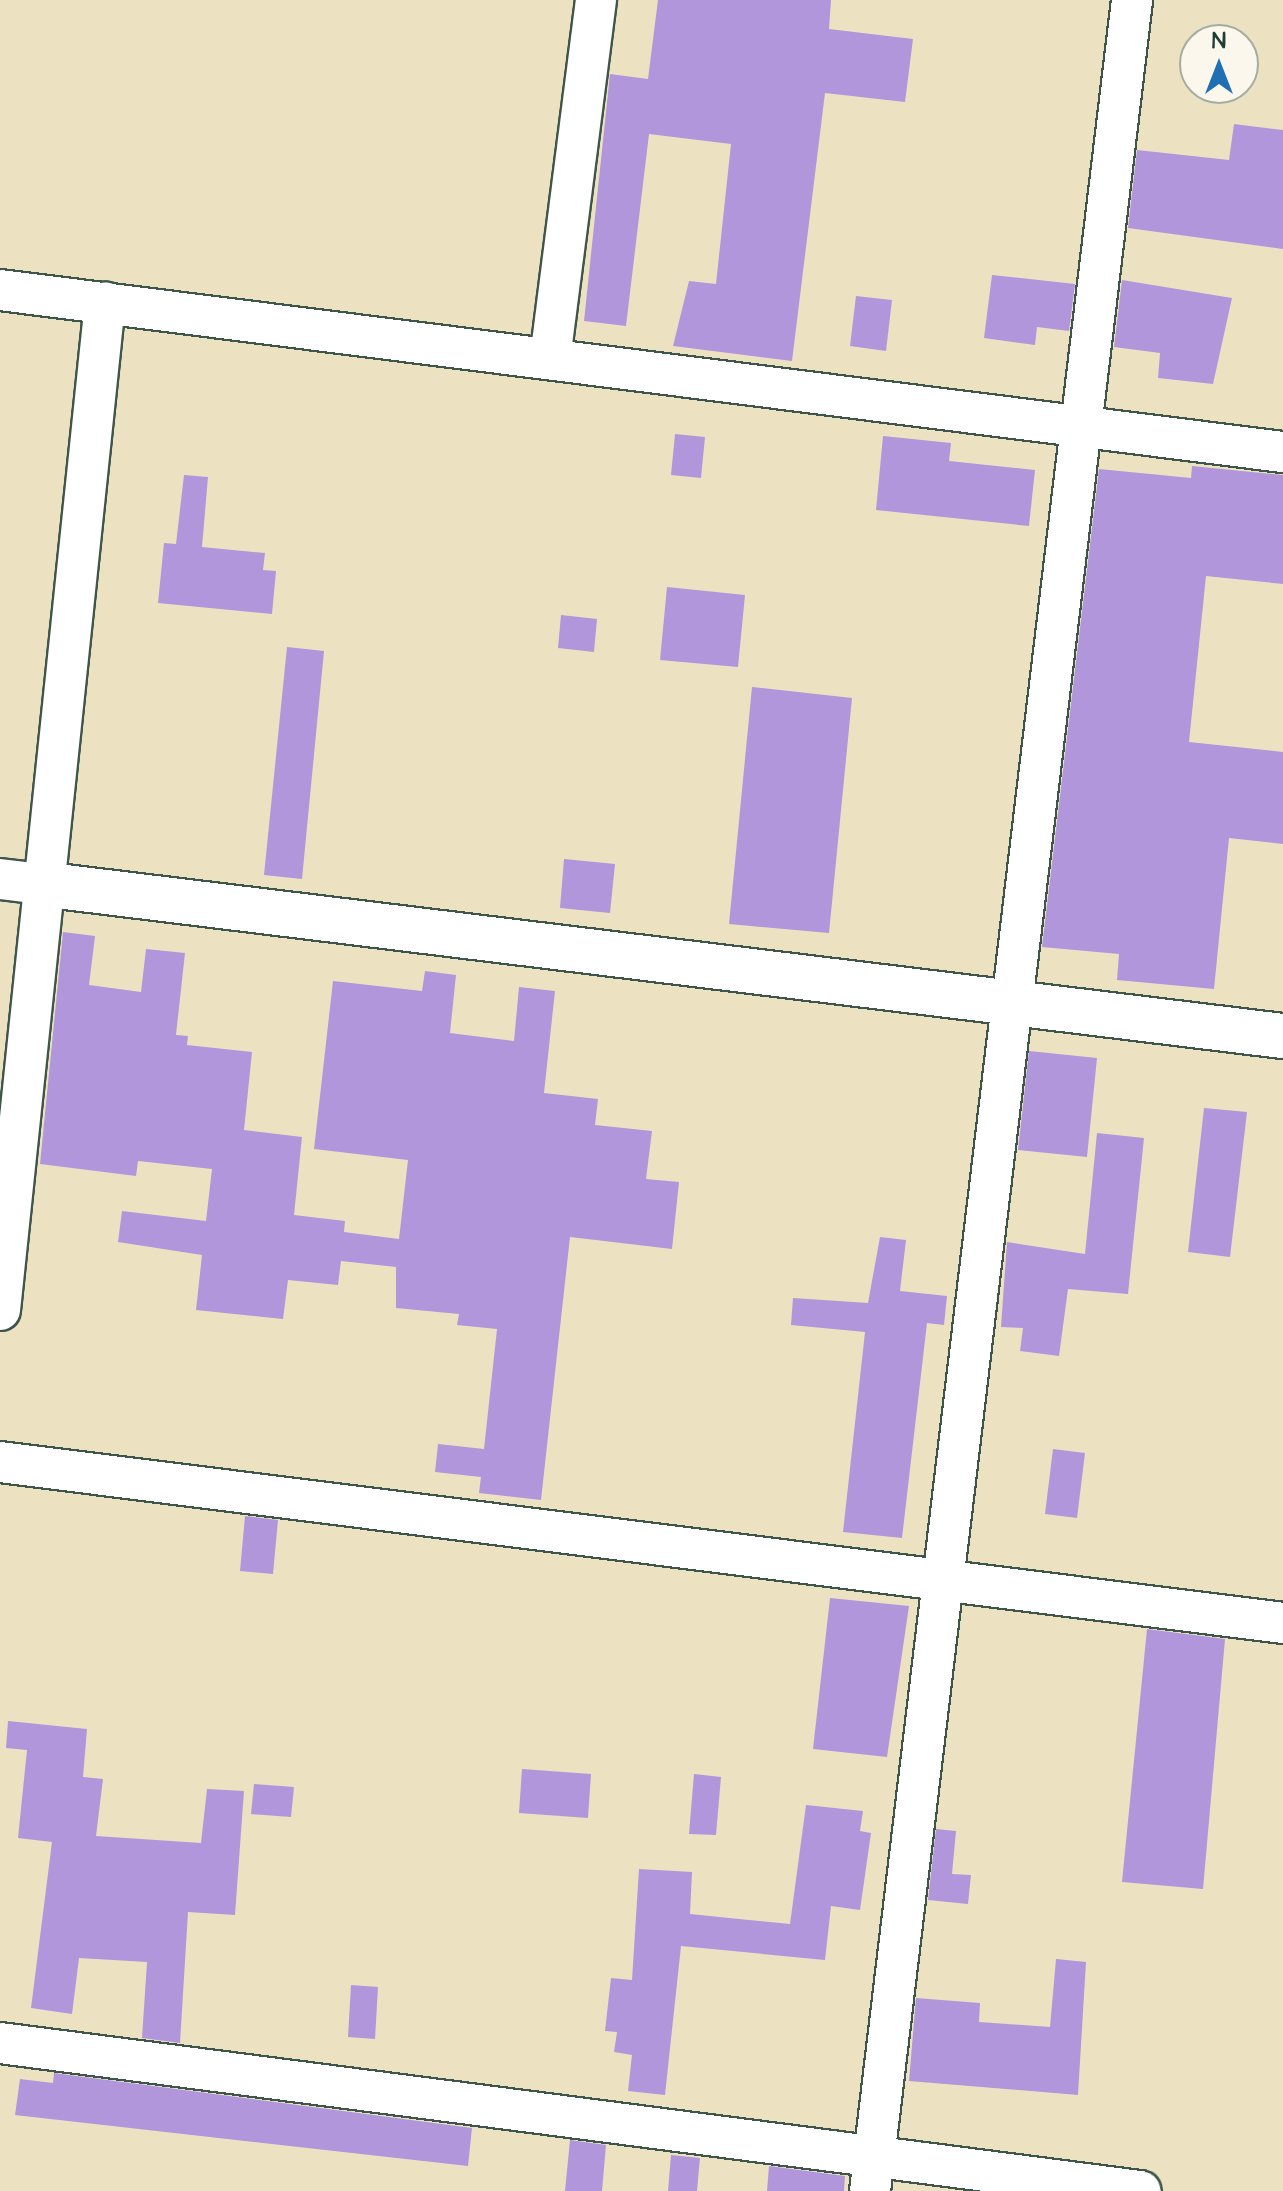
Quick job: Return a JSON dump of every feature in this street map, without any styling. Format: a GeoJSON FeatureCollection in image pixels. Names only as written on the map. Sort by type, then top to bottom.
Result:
{"type":"FeatureCollection","features":[{"type":"Feature","properties":{"kind":"street"},"geometry":{"type":"LineString","coordinates":[[550,359],[596,0]]}},
{"type":"Feature","properties":{"kind":"street"},"geometry":{"type":"LineString","coordinates":[[872,2175],[940,1579],[1014,1003],[1077,425],[1132,0]]}},
{"type":"Feature","properties":{"kind":"street"},"geometry":{"type":"LineString","coordinates":[[0,290],[1283,452]]}},
{"type":"Feature","properties":{"kind":"street"},"geometry":{"type":"LineString","coordinates":[[0,1310],[49,885],[105,302]]}},
{"type":"Feature","properties":{"kind":"street"},"geometry":{"type":"LineString","coordinates":[[0,879],[1283,1036]]}},
{"type":"Feature","properties":{"kind":"street"},"geometry":{"type":"LineString","coordinates":[[0,1462],[1283,1623]]}},
{"type":"Feature","properties":{"kind":"street"},"geometry":{"type":"LineString","coordinates":[[0,2043],[872,2175],[1140,2191]]}},
{"type":"Feature","properties":{"kind":"building"},"geometry":{"type":"Polygon","coordinates":[[[658,0],[831,0],[829,29],[913,39],[905,102],[825,93],[792,361],[673,346],[689,281],[716,284],[731,144],[649,134],[626,326],[584,321],[610,74],[648,79],[658,0]]]}},
{"type":"Feature","properties":{"kind":"building"},"geometry":{"type":"Polygon","coordinates":[[[1234,124],[1283,130],[1283,249],[1128,228],[1137,150],[1229,160],[1234,124]]]}},
{"type":"Feature","properties":{"kind":"building"},"geometry":{"type":"Polygon","coordinates":[[[992,275],[1075,284],[1069,331],[1037,327],[1035,345],[984,338],[992,275]]]}},
{"type":"Feature","properties":{"kind":"building"},"geometry":{"type":"Polygon","coordinates":[[[1122,280],[1232,298],[1213,384],[1158,378],[1160,353],[1114,347],[1122,280]]]}},
{"type":"Feature","properties":{"kind":"building"},"geometry":{"type":"Polygon","coordinates":[[[856,296],[892,300],[886,351],[850,346],[856,296]]]}},
{"type":"Feature","properties":{"kind":"building"},"geometry":{"type":"Polygon","coordinates":[[[675,434],[705,437],[701,478],[671,475],[675,434]]]}},
{"type":"Feature","properties":{"kind":"building"},"geometry":{"type":"Polygon","coordinates":[[[883,436],[951,443],[949,461],[1035,470],[1029,526],[876,510],[883,436]]]}},
{"type":"Feature","properties":{"kind":"building"},"geometry":{"type":"Polygon","coordinates":[[[1192,466],[1283,475],[1283,584],[1206,576],[1189,742],[1283,752],[1283,844],[1229,838],[1214,989],[1117,980],[1119,954],[1042,947],[1099,469],[1191,478],[1192,466]]]}},
{"type":"Feature","properties":{"kind":"building"},"geometry":{"type":"Polygon","coordinates":[[[184,475],[208,477],[202,547],[265,553],[263,570],[276,571],[272,614],[158,603],[164,543],[176,544],[184,475]]]}},
{"type":"Feature","properties":{"kind":"building"},"geometry":{"type":"Polygon","coordinates":[[[667,587],[745,595],[738,667],[660,660],[667,587]]]}},
{"type":"Feature","properties":{"kind":"building"},"geometry":{"type":"Polygon","coordinates":[[[561,615],[597,619],[594,652],[558,648],[561,615]]]}},
{"type":"Feature","properties":{"kind":"building"},"geometry":{"type":"Polygon","coordinates":[[[287,647],[324,651],[302,879],[264,875],[287,647]]]}},
{"type":"Feature","properties":{"kind":"building"},"geometry":{"type":"Polygon","coordinates":[[[752,687],[852,698],[829,933],[729,924],[752,687]]]}},
{"type":"Feature","properties":{"kind":"building"},"geometry":{"type":"Polygon","coordinates":[[[564,859],[615,864],[610,913],[560,908],[564,859]]]}},
{"type":"Feature","properties":{"kind":"building"},"geometry":{"type":"Polygon","coordinates":[[[63,932],[95,936],[89,985],[141,992],[146,949],[185,953],[176,1035],[188,1036],[187,1045],[252,1052],[244,1130],[302,1137],[294,1215],[345,1221],[344,1232],[399,1239],[408,1160],[314,1149],[333,981],[422,991],[425,971],[456,975],[450,1033],[514,1041],[519,987],[555,991],[544,1093],[598,1099],[595,1125],[652,1131],[646,1179],[679,1182],[672,1249],[570,1237],[541,1500],[479,1493],[481,1477],[435,1472],[438,1444],[484,1449],[497,1329],[457,1325],[459,1314],[396,1308],[396,1267],[341,1261],[338,1285],[288,1280],[283,1319],[196,1310],[202,1255],[118,1242],[122,1211],[206,1221],[212,1169],[138,1161],[136,1176],[40,1164],[63,932]]]}},
{"type":"Feature","properties":{"kind":"building"},"geometry":{"type":"Polygon","coordinates":[[[1029,1051],[1097,1058],[1087,1157],[1018,1150],[1029,1051]]]}},
{"type":"Feature","properties":{"kind":"building"},"geometry":{"type":"Polygon","coordinates":[[[1204,1108],[1247,1112],[1230,1257],[1188,1252],[1204,1108]]]}},
{"type":"Feature","properties":{"kind":"building"},"geometry":{"type":"Polygon","coordinates":[[[1097,1133],[1144,1138],[1128,1294],[1068,1289],[1059,1356],[1020,1351],[1023,1328],[1001,1327],[1007,1242],[1085,1254],[1097,1133]]]}},
{"type":"Feature","properties":{"kind":"building"},"geometry":{"type":"Polygon","coordinates":[[[880,1237],[906,1240],[900,1291],[947,1296],[944,1325],[927,1323],[902,1538],[843,1532],[865,1332],[791,1325],[793,1298],[868,1303],[880,1237]]]}},
{"type":"Feature","properties":{"kind":"building"},"geometry":{"type":"Polygon","coordinates":[[[1053,1449],[1085,1453],[1077,1518],[1045,1514],[1053,1449]]]}},
{"type":"Feature","properties":{"kind":"building"},"geometry":{"type":"Polygon","coordinates":[[[245,1516],[278,1520],[273,1574],[240,1571],[245,1516]]]}},
{"type":"Feature","properties":{"kind":"building"},"geometry":{"type":"Polygon","coordinates":[[[830,1598],[909,1606],[887,1757],[813,1749],[830,1598]]]}},
{"type":"Feature","properties":{"kind":"building"},"geometry":{"type":"Polygon","coordinates":[[[1147,1629],[1225,1639],[1203,1889],[1122,1882],[1147,1629]]]}},
{"type":"Feature","properties":{"kind":"building"},"geometry":{"type":"Polygon","coordinates":[[[8,1721],[87,1729],[83,1777],[103,1779],[96,1836],[201,1843],[207,1789],[244,1791],[235,1915],[188,1912],[180,2043],[142,2038],[147,1962],[79,1958],[72,2014],[31,2008],[52,1842],[18,1838],[27,1750],[6,1748],[8,1721]]]}},
{"type":"Feature","properties":{"kind":"building"},"geometry":{"type":"Polygon","coordinates":[[[522,1769],[591,1774],[588,1818],[519,1813],[522,1769]]]}},
{"type":"Feature","properties":{"kind":"building"},"geometry":{"type":"Polygon","coordinates":[[[694,1774],[721,1777],[716,1835],[689,1834],[694,1774]]]}},
{"type":"Feature","properties":{"kind":"building"},"geometry":{"type":"Polygon","coordinates":[[[254,1784],[294,1787],[291,1817],[251,1814],[254,1784]]]}},
{"type":"Feature","properties":{"kind":"building"},"geometry":{"type":"Polygon","coordinates":[[[806,1805],[863,1811],[860,1831],[871,1833],[860,1910],[831,1906],[825,1960],[681,1946],[665,2095],[628,2091],[632,2055],[614,2052],[617,2032],[605,2031],[611,1978],[632,1980],[639,1869],[692,1872],[690,1914],[790,1924],[806,1805]]]}},
{"type":"Feature","properties":{"kind":"building"},"geometry":{"type":"Polygon","coordinates":[[[936,1829],[956,1831],[952,1874],[971,1875],[968,1904],[928,1900],[936,1829]]]}},
{"type":"Feature","properties":{"kind":"building"},"geometry":{"type":"Polygon","coordinates":[[[1056,1959],[1086,1962],[1078,2095],[909,2081],[916,1998],[980,2003],[979,2022],[1050,2027],[1056,1959]]]}},
{"type":"Feature","properties":{"kind":"building"},"geometry":{"type":"Polygon","coordinates":[[[351,1985],[378,1987],[375,2039],[348,2037],[351,1985]]]}},
{"type":"Feature","properties":{"kind":"building"},"geometry":{"type":"Polygon","coordinates":[[[54,2073],[472,2128],[468,2166],[15,2115],[20,2079],[53,2083],[54,2073]]]}},
{"type":"Feature","properties":{"kind":"building"},"geometry":{"type":"Polygon","coordinates":[[[570,2140],[606,2145],[602,2191],[565,2191],[570,2140]]]}},
{"type":"Feature","properties":{"kind":"building"},"geometry":{"type":"Polygon","coordinates":[[[671,2155],[700,2158],[697,2191],[668,2191],[671,2155]]]}},
{"type":"Feature","properties":{"kind":"building"},"geometry":{"type":"Polygon","coordinates":[[[769,2166],[845,2176],[844,2191],[767,2191],[769,2166]]]}}]}
